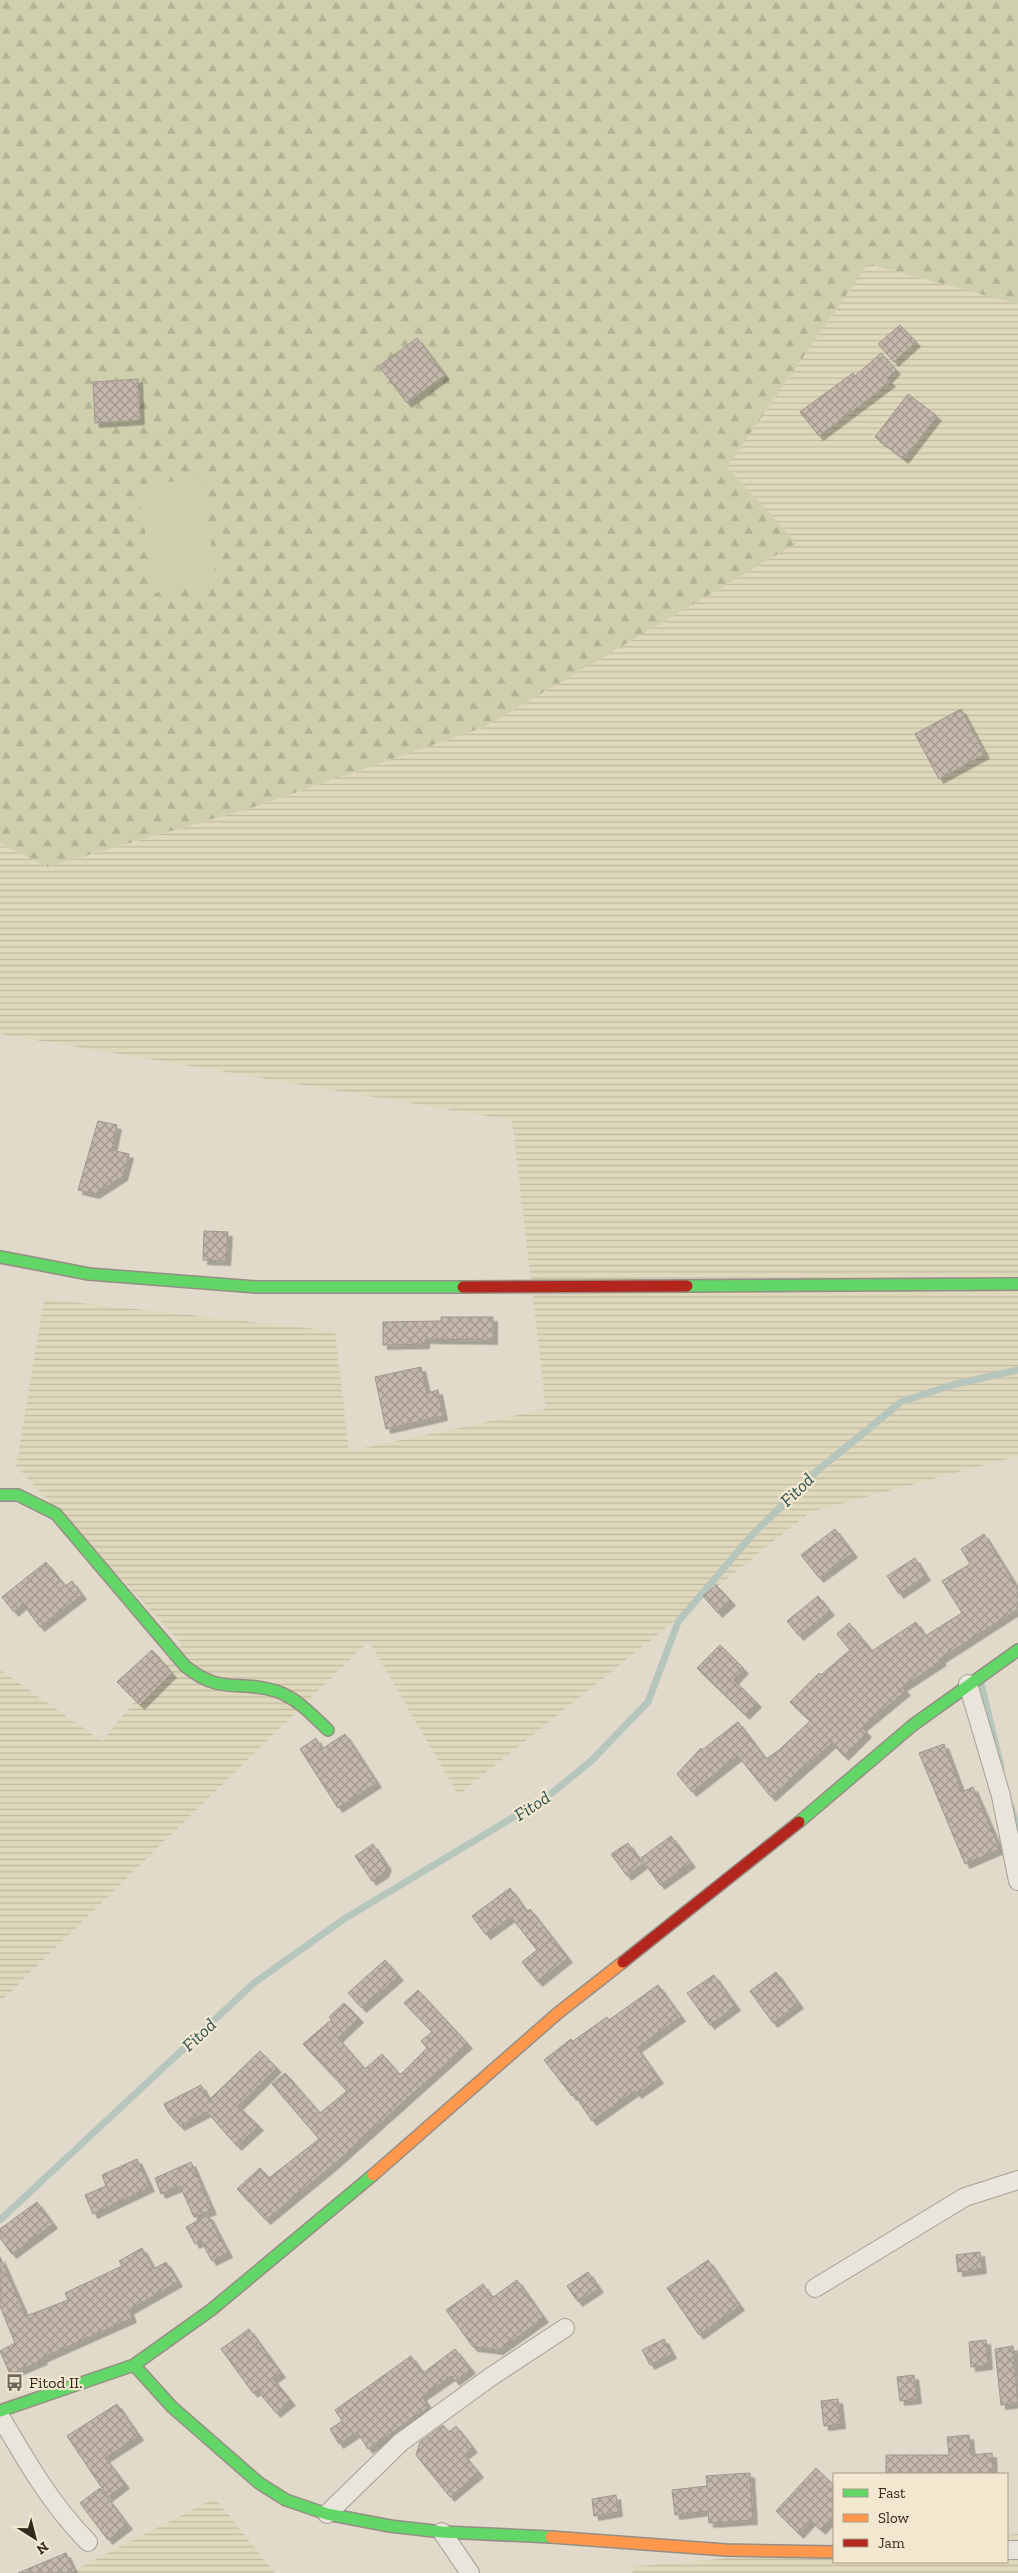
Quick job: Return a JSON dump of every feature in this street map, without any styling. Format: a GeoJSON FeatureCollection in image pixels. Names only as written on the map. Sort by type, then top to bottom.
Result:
{"type":"FeatureCollection","features":[{"type":"Feature","properties":{"kind":"street"},"geometry":{"type":"LineString","coordinates":[[0,1256],[89,1274],[258,1287],[1018,1284]]}},
{"type":"Feature","properties":{"kind":"street"},"geometry":{"type":"LineString","coordinates":[[0,1495],[18,1495],[56,1514],[185,1666],[200,1680],[225,1687],[268,1689],[296,1701],[328,1730]]}},
{"type":"Feature","properties":{"kind":"street"},"geometry":{"type":"LineString","coordinates":[[0,2411],[134,2365],[211,2310],[359,2187],[558,2013],[773,1844],[912,1725],[1018,1650]]}},
{"type":"Feature","properties":{"kind":"street"},"geometry":{"type":"LineString","coordinates":[[968,1684],[1001,1796],[1018,1881]]}},
{"type":"Feature","properties":{"kind":"street"},"geometry":{"type":"LineString","coordinates":[[815,2288],[965,2197],[1018,2180]]}},
{"type":"Feature","properties":{"kind":"street"},"geometry":{"type":"LineString","coordinates":[[326,2514],[401,2442],[492,2376],[565,2328]]}},
{"type":"Feature","properties":{"kind":"street"},"geometry":{"type":"LineString","coordinates":[[134,2365],[172,2407],[258,2483],[286,2500],[326,2514],[390,2526],[442,2532],[522,2535],[726,2550],[833,2552]]}},
{"type":"Feature","properties":{"kind":"street"},"geometry":{"type":"LineString","coordinates":[[0,2416],[42,2487],[62,2516],[88,2542]]}},
{"type":"Feature","properties":{"kind":"street"},"geometry":{"type":"LineString","coordinates":[[442,2532],[470,2573]]}},
{"type":"Feature","properties":{"kind":"shaded area"},"geometry":{"type":"Polygon","coordinates":[[[868,264],[1018,304],[1018,1456],[810,1512],[458,1795],[369,1641],[0,2002],[0,1670],[102,1741],[182,1644],[16,1466],[44,1299],[335,1331],[349,1451],[546,1409],[512,1120],[0,1034],[0,843],[47,867],[254,807],[484,727],[796,543],[727,467],[868,264]]]}},
{"type":"Feature","properties":{"kind":"shaded area"},"geometry":{"type":"Polygon","coordinates":[[[215,2498],[275,2573],[69,2573],[215,2498]]]}},
{"type":"Feature","properties":{"kind":"shaded area"},"geometry":{"type":"Polygon","coordinates":[[[1018,2534],[1018,2573],[633,2573],[628,2567],[833,2549],[833,2563],[1008,2563],[1008,2535],[1018,2534]]]}},
{"type":"Feature","properties":{"kind":"green space"},"geometry":{"type":"Polygon","coordinates":[[[0,0],[1018,0],[1018,304],[868,264],[727,467],[797,543],[484,727],[254,807],[47,867],[0,843],[0,0]]]}},
{"type":"Feature","properties":{"kind":"green space"},"geometry":{"type":"Polygon","coordinates":[[[201,477],[217,583],[155,593],[138,487],[201,477]]]}},
{"type":"Feature","properties":{"kind":"building"},"geometry":{"type":"Polygon","coordinates":[[[900,325],[916,342],[894,362],[878,344],[900,325]]]}},
{"type":"Feature","properties":{"kind":"building"},"geometry":{"type":"Polygon","coordinates":[[[417,338],[445,375],[407,403],[379,366],[417,338]]]}},
{"type":"Feature","properties":{"kind":"building"},"geometry":{"type":"Polygon","coordinates":[[[881,353],[896,370],[887,379],[891,382],[819,436],[800,412],[853,373],[855,376],[881,353]]]}},
{"type":"Feature","properties":{"kind":"building"},"geometry":{"type":"Polygon","coordinates":[[[138,379],[140,420],[95,423],[93,382],[138,379]]]}},
{"type":"Feature","properties":{"kind":"building"},"geometry":{"type":"Polygon","coordinates":[[[908,394],[937,416],[904,459],[875,437],[908,394]]]}},
{"type":"Feature","properties":{"kind":"building"},"geometry":{"type":"Polygon","coordinates":[[[961,709],[985,754],[939,779],[915,734],[961,709]]]}},
{"type":"Feature","properties":{"kind":"building"},"geometry":{"type":"Polygon","coordinates":[[[98,1121],[117,1125],[112,1150],[129,1154],[123,1176],[95,1194],[78,1190],[98,1121]]]}},
{"type":"Feature","properties":{"kind":"building"},"geometry":{"type":"Polygon","coordinates":[[[204,1231],[228,1232],[226,1261],[203,1260],[204,1231]]]}},
{"type":"Feature","properties":{"kind":"building"},"geometry":{"type":"Polygon","coordinates":[[[441,1317],[493,1317],[493,1340],[425,1339],[425,1344],[383,1345],[383,1322],[441,1321],[441,1317]]]}},
{"type":"Feature","properties":{"kind":"building"},"geometry":{"type":"Polygon","coordinates":[[[421,1367],[427,1393],[438,1390],[443,1416],[386,1429],[375,1377],[421,1367]]]}},
{"type":"Feature","properties":{"kind":"building"},"geometry":{"type":"Polygon","coordinates":[[[835,1529],[853,1553],[819,1578],[801,1555],[835,1529]]]}},
{"type":"Feature","properties":{"kind":"building"},"geometry":{"type":"Polygon","coordinates":[[[984,1534],[1018,1589],[1018,1609],[940,1659],[942,1661],[902,1687],[906,1691],[862,1727],[867,1733],[844,1756],[832,1743],[771,1797],[738,1756],[692,1792],[677,1774],[701,1748],[702,1750],[738,1722],[766,1759],[779,1750],[810,1721],[790,1702],[819,1673],[821,1675],[850,1650],[837,1634],[849,1623],[872,1651],[916,1622],[925,1636],[962,1613],[942,1581],[970,1564],[961,1549],[984,1534]]]}},
{"type":"Feature","properties":{"kind":"building"},"geometry":{"type":"Polygon","coordinates":[[[915,1558],[926,1576],[899,1594],[887,1576],[915,1558]]]}},
{"type":"Feature","properties":{"kind":"building"},"geometry":{"type":"Polygon","coordinates":[[[46,1562],[65,1586],[72,1581],[82,1595],[40,1627],[23,1604],[14,1612],[2,1597],[46,1562]]]}},
{"type":"Feature","properties":{"kind":"building"},"geometry":{"type":"Polygon","coordinates":[[[716,1585],[731,1601],[718,1613],[703,1596],[716,1585]]]}},
{"type":"Feature","properties":{"kind":"building"},"geometry":{"type":"Polygon","coordinates":[[[818,1596],[830,1611],[799,1636],[787,1621],[818,1596]]]}},
{"type":"Feature","properties":{"kind":"building"},"geometry":{"type":"Polygon","coordinates":[[[720,1645],[744,1669],[734,1680],[757,1703],[745,1715],[697,1668],[720,1645]]]}},
{"type":"Feature","properties":{"kind":"building"},"geometry":{"type":"Polygon","coordinates":[[[152,1650],[172,1673],[140,1705],[117,1682],[152,1650]]]}},
{"type":"Feature","properties":{"kind":"building"},"geometry":{"type":"Polygon","coordinates":[[[345,1734],[377,1783],[338,1808],[300,1749],[316,1738],[322,1749],[345,1734]]]}},
{"type":"Feature","properties":{"kind":"building"},"geometry":{"type":"Polygon","coordinates":[[[944,1744],[962,1792],[973,1787],[1000,1849],[965,1864],[919,1753],[944,1744]]]}},
{"type":"Feature","properties":{"kind":"building"},"geometry":{"type":"Polygon","coordinates":[[[671,1836],[691,1863],[660,1885],[641,1858],[671,1836]]]}},
{"type":"Feature","properties":{"kind":"building"},"geometry":{"type":"Polygon","coordinates":[[[628,1843],[643,1864],[627,1876],[611,1854],[628,1843]]]}},
{"type":"Feature","properties":{"kind":"building"},"geometry":{"type":"Polygon","coordinates":[[[373,1844],[387,1866],[384,1873],[372,1881],[355,1856],[373,1844]]]}},
{"type":"Feature","properties":{"kind":"building"},"geometry":{"type":"Polygon","coordinates":[[[510,1888],[527,1912],[530,1909],[568,1958],[538,1982],[522,1962],[537,1950],[511,1917],[486,1935],[472,1916],[510,1888]]]}},
{"type":"Feature","properties":{"kind":"building"},"geometry":{"type":"Polygon","coordinates":[[[385,1960],[399,1976],[362,2008],[348,1993],[385,1960]]]}},
{"type":"Feature","properties":{"kind":"building"},"geometry":{"type":"Polygon","coordinates":[[[776,1972],[799,2004],[773,2023],[750,1991],[776,1972]]]}},
{"type":"Feature","properties":{"kind":"building"},"geometry":{"type":"Polygon","coordinates":[[[714,1975],[736,2006],[710,2025],[687,1993],[714,1975]]]}},
{"type":"Feature","properties":{"kind":"building"},"geometry":{"type":"Polygon","coordinates":[[[658,1985],[681,2017],[637,2048],[659,2079],[637,2094],[635,2091],[592,2121],[574,2094],[572,2096],[544,2060],[571,2039],[573,2041],[607,2017],[609,2020],[658,1985]]]}},
{"type":"Feature","properties":{"kind":"building"},"geometry":{"type":"Polygon","coordinates":[[[418,1990],[468,2044],[333,2165],[266,2220],[237,2189],[260,2168],[269,2178],[319,2139],[272,2084],[285,2073],[320,2113],[347,2091],[303,2044],[332,2019],[329,2017],[344,2003],[359,2018],[338,2038],[365,2069],[382,2054],[400,2075],[427,2048],[421,2041],[432,2032],[404,2003],[418,1990]]]}},
{"type":"Feature","properties":{"kind":"building"},"geometry":{"type":"Polygon","coordinates":[[[260,2051],[277,2068],[238,2106],[259,2126],[237,2146],[207,2112],[180,2126],[168,2112],[164,2104],[201,2085],[209,2100],[260,2051]]]}},
{"type":"Feature","properties":{"kind":"building"},"geometry":{"type":"Polygon","coordinates":[[[137,2159],[150,2187],[93,2214],[85,2195],[106,2186],[102,2175],[137,2159]]]}},
{"type":"Feature","properties":{"kind":"building"},"geometry":{"type":"Polygon","coordinates":[[[191,2162],[212,2210],[194,2217],[180,2186],[161,2194],[155,2178],[191,2162]]]}},
{"type":"Feature","properties":{"kind":"building"},"geometry":{"type":"Polygon","coordinates":[[[37,2202],[53,2224],[12,2254],[0,2238],[0,2229],[37,2202]]]}},
{"type":"Feature","properties":{"kind":"building"},"geometry":{"type":"Polygon","coordinates":[[[208,2215],[228,2253],[212,2261],[201,2241],[195,2244],[186,2227],[208,2215]]]}},
{"type":"Feature","properties":{"kind":"building"},"geometry":{"type":"Polygon","coordinates":[[[142,2248],[154,2269],[166,2262],[178,2282],[129,2310],[132,2318],[10,2374],[0,2351],[15,2343],[0,2306],[0,2257],[26,2316],[68,2300],[65,2293],[122,2266],[119,2261],[142,2248]]]}},
{"type":"Feature","properties":{"kind":"building"},"geometry":{"type":"Polygon","coordinates":[[[980,2252],[982,2269],[958,2272],[956,2255],[980,2252]]]}},
{"type":"Feature","properties":{"kind":"building"},"geometry":{"type":"Polygon","coordinates":[[[708,2260],[740,2306],[699,2335],[667,2288],[708,2260]]]}},
{"type":"Feature","properties":{"kind":"building"},"geometry":{"type":"Polygon","coordinates":[[[588,2272],[599,2288],[578,2302],[567,2286],[588,2272]]]}},
{"type":"Feature","properties":{"kind":"building"},"geometry":{"type":"Polygon","coordinates":[[[517,2280],[544,2318],[499,2350],[473,2347],[446,2310],[483,2284],[492,2298],[517,2280]]]}},
{"type":"Feature","properties":{"kind":"building"},"geometry":{"type":"Polygon","coordinates":[[[249,2329],[281,2373],[273,2379],[291,2401],[276,2413],[257,2390],[253,2393],[221,2349],[249,2329]]]}},
{"type":"Feature","properties":{"kind":"building"},"geometry":{"type":"Polygon","coordinates":[[[664,2339],[672,2354],[650,2365],[642,2350],[664,2339]]]}},
{"type":"Feature","properties":{"kind":"building"},"geometry":{"type":"Polygon","coordinates":[[[986,2340],[988,2365],[971,2367],[969,2342],[986,2340]]]}},
{"type":"Feature","properties":{"kind":"building"},"geometry":{"type":"Polygon","coordinates":[[[1013,2346],[1018,2403],[1001,2405],[995,2349],[1013,2346]]]}},
{"type":"Feature","properties":{"kind":"building"},"geometry":{"type":"Polygon","coordinates":[[[455,2349],[471,2369],[455,2381],[451,2376],[422,2396],[429,2407],[368,2449],[357,2432],[339,2444],[330,2429],[342,2421],[335,2410],[411,2356],[423,2373],[455,2349]]]}},
{"type":"Feature","properties":{"kind":"building"},"geometry":{"type":"Polygon","coordinates":[[[914,2375],[917,2399],[900,2401],[897,2377],[914,2375]]]}},
{"type":"Feature","properties":{"kind":"building"},"geometry":{"type":"Polygon","coordinates":[[[838,2399],[841,2424],[824,2426],[821,2401],[838,2399]]]}},
{"type":"Feature","properties":{"kind":"building"},"geometry":{"type":"Polygon","coordinates":[[[117,2404],[139,2436],[105,2458],[125,2484],[108,2497],[67,2436],[117,2404]]]}},
{"type":"Feature","properties":{"kind":"building"},"geometry":{"type":"Polygon","coordinates":[[[443,2425],[449,2432],[456,2426],[473,2448],[464,2455],[479,2473],[450,2497],[416,2455],[420,2442],[443,2425]]]}},
{"type":"Feature","properties":{"kind":"building"},"geometry":{"type":"Polygon","coordinates":[[[969,2435],[971,2455],[992,2453],[993,2473],[886,2473],[886,2455],[949,2455],[947,2437],[969,2435]]]}},
{"type":"Feature","properties":{"kind":"building"},"geometry":{"type":"Polygon","coordinates":[[[816,2468],[833,2484],[833,2517],[821,2530],[811,2521],[799,2534],[776,2511],[816,2468]]]}},
{"type":"Feature","properties":{"kind":"building"},"geometry":{"type":"Polygon","coordinates":[[[750,2473],[753,2520],[709,2523],[708,2511],[675,2515],[672,2490],[707,2486],[706,2476],[750,2473]]]}},
{"type":"Feature","properties":{"kind":"building"},"geometry":{"type":"Polygon","coordinates":[[[100,2488],[128,2525],[108,2540],[80,2503],[100,2488]]]}},
{"type":"Feature","properties":{"kind":"building"},"geometry":{"type":"Polygon","coordinates":[[[616,2495],[618,2512],[594,2516],[592,2499],[616,2495]]]}},
{"type":"Feature","properties":{"kind":"building"},"geometry":{"type":"Polygon","coordinates":[[[66,2553],[75,2573],[18,2573],[66,2553]]]}},
{"type":"Feature","properties":{"kind":"waterway","name":"Fitod"},"geometry":{"type":"LineString","coordinates":[[0,2220],[254,1983],[344,1919],[547,1797],[591,1761],[648,1702],[678,1622],[752,1535],[817,1471],[901,1402],[952,1385],[1018,1370]]}},
{"type":"Feature","properties":{"kind":"waterway"},"geometry":{"type":"LineString","coordinates":[[981,1683],[1001,1767]]}},
{"type":"Feature","properties":{"kind":"waterway"},"geometry":{"type":"LineString","coordinates":[[1011,1807],[1018,1831]]}},
{"type":"Feature","properties":{"kind":"traffic: fast"},"geometry":{"type":"LineString","coordinates":[[0,1257],[89,1274],[257,1287],[463,1287]]}},
{"type":"Feature","properties":{"kind":"traffic: fast"},"geometry":{"type":"LineString","coordinates":[[687,1286],[1018,1284]]}},
{"type":"Feature","properties":{"kind":"traffic: fast"},"geometry":{"type":"LineString","coordinates":[[0,1495],[18,1495],[56,1514],[185,1666],[209,1681],[220,1684],[263,1688],[284,1694],[304,1708],[328,1730]]}},
{"type":"Feature","properties":{"kind":"traffic: fast"},"geometry":{"type":"LineString","coordinates":[[799,1822],[913,1725],[1018,1650]]}},
{"type":"Feature","properties":{"kind":"traffic: fast"},"geometry":{"type":"LineString","coordinates":[[0,2411],[134,2365],[211,2310],[373,2175]]}},
{"type":"Feature","properties":{"kind":"traffic: fast"},"geometry":{"type":"LineString","coordinates":[[134,2365],[172,2407],[259,2483],[286,2500],[327,2514],[390,2526],[442,2532],[551,2537]]}},
{"type":"Feature","properties":{"kind":"traffic: slow"},"geometry":{"type":"LineString","coordinates":[[373,2175],[558,2013],[623,1962]]}},
{"type":"Feature","properties":{"kind":"traffic: slow"},"geometry":{"type":"LineString","coordinates":[[551,2537],[726,2550],[833,2552]]}},
{"type":"Feature","properties":{"kind":"traffic: jam"},"geometry":{"type":"LineString","coordinates":[[463,1287],[687,1286]]}},
{"type":"Feature","properties":{"kind":"traffic: jam"},"geometry":{"type":"LineString","coordinates":[[623,1962],[799,1822]]}},
{"type":"Feature","properties":{"kind":"place","name":"Fitod II."},"geometry":{"type":"Point","coordinates":[15,2382]}}]}
